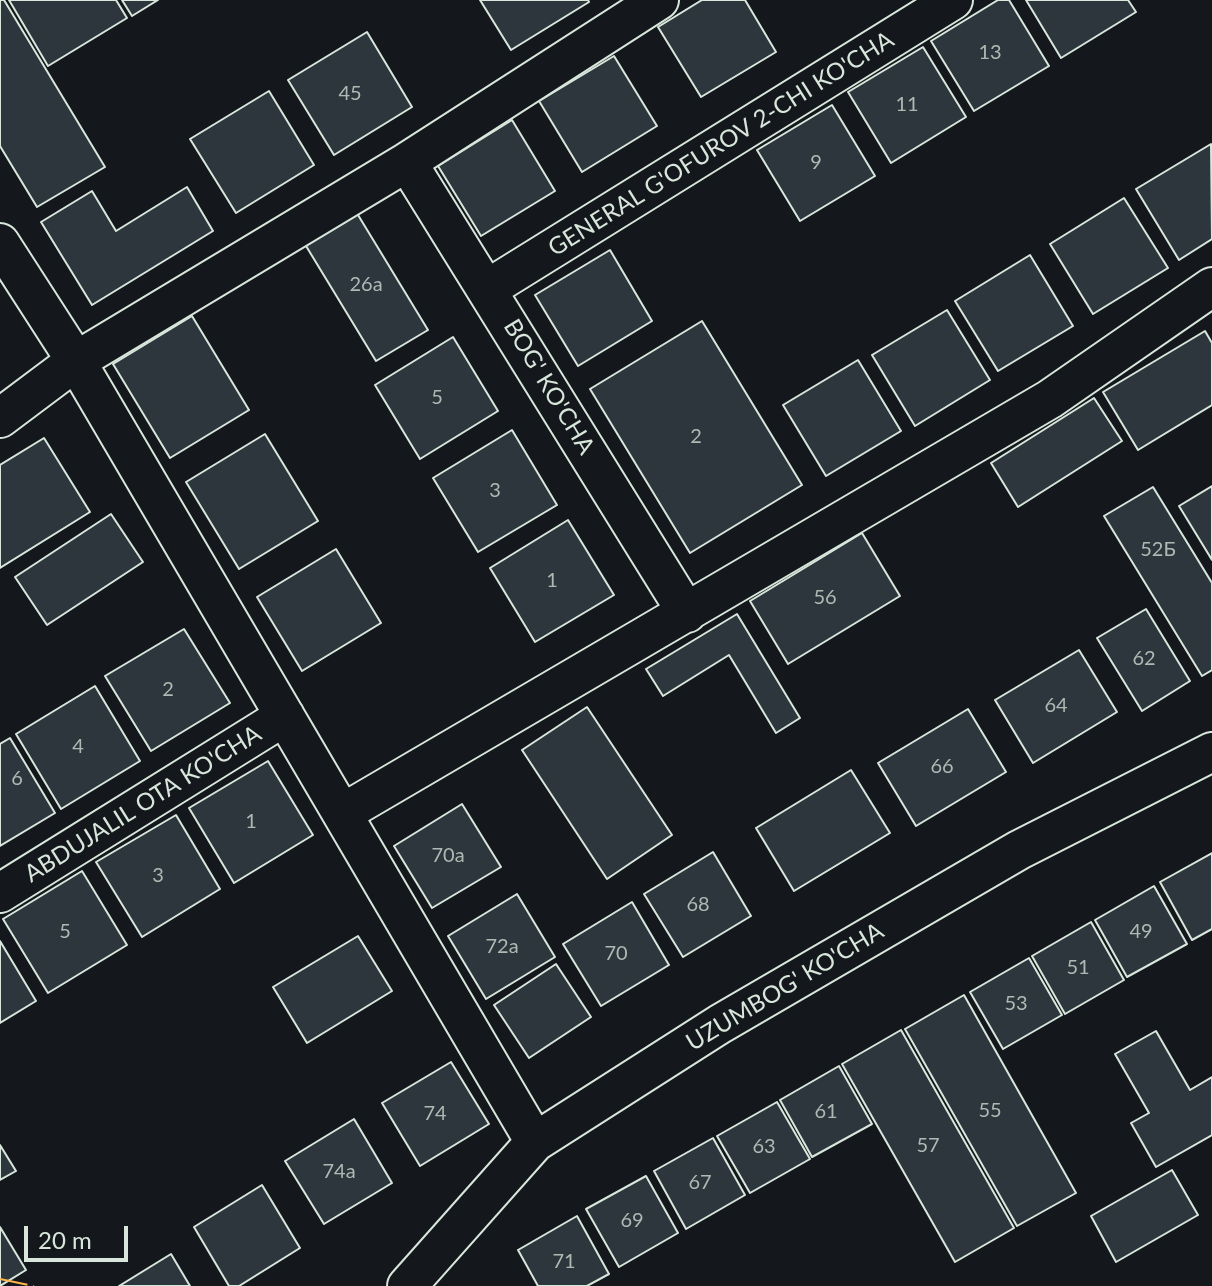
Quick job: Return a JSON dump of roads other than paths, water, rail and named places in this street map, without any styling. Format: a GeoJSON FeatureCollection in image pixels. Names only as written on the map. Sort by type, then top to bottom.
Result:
{"type":"FeatureCollection","features":[{"type":"Feature","properties":{"kind":"street"},"geometry":{"type":"LineString","coordinates":[[0,418],[76,361],[407,162],[659,0]]}},
{"type":"Feature","properties":{"kind":"street","name":"GENERAL G'OFUROV 2-CHI KO'CHA"},"geometry":{"type":"LineString","coordinates":[[489,288],[953,0]]}},
{"type":"Feature","properties":{"kind":"street","name":"BOG' KO'CHA"},"geometry":{"type":"LineString","coordinates":[[407,162],[489,288],[687,613]]}},
{"type":"Feature","properties":{"kind":"street"},"geometry":{"type":"LineString","coordinates":[[0,243],[76,361],[535,1142]]}},
{"type":"Feature","properties":{"kind":"street"},"geometry":{"type":"LineString","coordinates":[[343,813],[1050,399],[1212,287]]}},
{"type":"Feature","properties":{"kind":"street","name":"ABDUJALIL OTA KO'CHA"},"geometry":{"type":"LineString","coordinates":[[0,893],[285,716]]}},
{"type":"Feature","properties":{"kind":"street","name":"UZUMBOG' KO'CHA"},"geometry":{"type":"LineString","coordinates":[[407,1286],[535,1142],[720,1024],[1005,858],[1212,752]]}}]}
